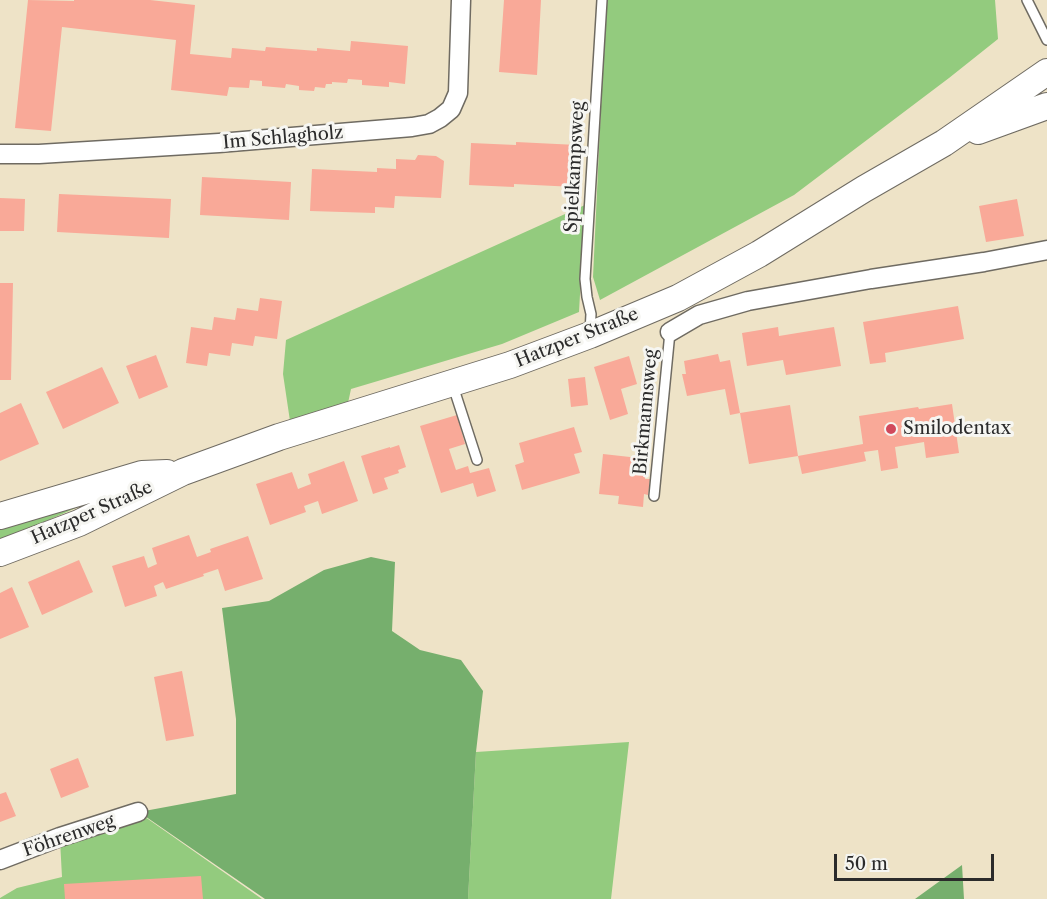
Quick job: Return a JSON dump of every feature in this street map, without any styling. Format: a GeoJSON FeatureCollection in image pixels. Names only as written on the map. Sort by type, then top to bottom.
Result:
{"type":"FeatureCollection","features":[{"type":"Feature","properties":{"kind":"main road","name":"Hatzper Straße"},"geometry":{"type":"LineString","coordinates":[[0,553],[79,523],[183,472],[279,437],[510,365],[678,298],[749,259],[944,143],[1047,72]]}},
{"type":"Feature","properties":{"kind":"main road","name":"Hatzper Straße"},"geometry":{"type":"LineString","coordinates":[[944,143],[1047,106]]}},
{"type":"Feature","properties":{"kind":"main road","name":"Hatzper Straße"},"geometry":{"type":"LineString","coordinates":[[0,516],[142,474],[183,472]]}},
{"type":"Feature","properties":{"kind":"street","name":"Im Schlagholz"},"geometry":{"type":"LineString","coordinates":[[0,153],[39,154],[219,143],[412,128],[429,124],[450,109],[458,93],[461,0]]}},
{"type":"Feature","properties":{"kind":"street"},"geometry":{"type":"LineString","coordinates":[[670,332],[699,315],[870,270],[984,262],[1047,250]]}},
{"type":"Feature","properties":{"kind":"street","name":"Föhrenweg"},"geometry":{"type":"LineString","coordinates":[[0,860],[60,837],[138,812]]}},
{"type":"Feature","properties":{"kind":"lane","name":"Spielkampsweg"},"geometry":{"type":"LineString","coordinates":[[590,335],[591,314],[585,279],[602,0]]}},
{"type":"Feature","properties":{"kind":"lane"},"geometry":{"type":"LineString","coordinates":[[1027,0],[1047,40]]}},
{"type":"Feature","properties":{"kind":"lane","name":"Birkmannsweg"},"geometry":{"type":"LineString","coordinates":[[654,496],[670,332]]}},
{"type":"Feature","properties":{"kind":"lane"},"geometry":{"type":"LineString","coordinates":[[452,383],[477,460]]}},
{"type":"Feature","properties":{"kind":"green space"},"geometry":{"type":"Polygon","coordinates":[[[606,0],[995,0],[998,39],[794,195],[600,300],[593,277],[606,0]]]}},
{"type":"Feature","properties":{"kind":"green space"},"geometry":{"type":"Polygon","coordinates":[[[585,205],[579,312],[502,344],[351,389],[348,403],[290,421],[283,374],[286,340],[585,205]]]}},
{"type":"Feature","properties":{"kind":"green space"},"geometry":{"type":"Polygon","coordinates":[[[92,501],[0,541],[0,526],[92,501]]]}},
{"type":"Feature","properties":{"kind":"green space"},"geometry":{"type":"Polygon","coordinates":[[[371,557],[395,562],[392,631],[420,650],[461,660],[483,691],[476,752],[468,899],[265,899],[139,812],[236,794],[236,719],[222,608],[269,601],[324,570],[371,557]]]}},
{"type":"Feature","properties":{"kind":"green space"},"geometry":{"type":"Polygon","coordinates":[[[629,742],[611,899],[468,899],[476,752],[629,742]]]}},
{"type":"Feature","properties":{"kind":"green space"},"geometry":{"type":"Polygon","coordinates":[[[138,812],[262,899],[0,899],[17,888],[62,877],[60,840],[138,812]]]}},
{"type":"Feature","properties":{"kind":"green space"},"geometry":{"type":"Polygon","coordinates":[[[962,865],[964,899],[915,899],[962,865]]]}},
{"type":"Feature","properties":{"kind":"building"},"geometry":{"type":"Polygon","coordinates":[[[28,0],[150,0],[195,5],[190,54],[231,58],[232,48],[265,51],[266,47],[350,51],[351,41],[408,46],[405,84],[389,82],[389,87],[362,85],[362,80],[348,79],[347,83],[332,82],[332,84],[326,84],[325,88],[315,87],[314,91],[299,90],[299,86],[286,84],[285,88],[262,86],[262,81],[250,80],[249,88],[229,87],[227,96],[171,90],[176,40],[62,27],[51,131],[15,128],[28,0]]]}},
{"type":"Feature","properties":{"kind":"building"},"geometry":{"type":"Polygon","coordinates":[[[504,0],[541,0],[537,75],[499,72],[504,0]]]}},
{"type":"Feature","properties":{"kind":"building"},"geometry":{"type":"Polygon","coordinates":[[[516,142],[577,145],[575,187],[514,184],[514,187],[469,185],[471,143],[516,145],[516,142]]]}},
{"type":"Feature","properties":{"kind":"building"},"geometry":{"type":"Polygon","coordinates":[[[418,155],[436,156],[444,161],[441,198],[395,196],[394,208],[375,207],[375,213],[310,211],[312,169],[377,172],[377,168],[396,169],[396,159],[415,160],[418,155]]]}},
{"type":"Feature","properties":{"kind":"building"},"geometry":{"type":"Polygon","coordinates":[[[202,177],[291,182],[289,220],[200,215],[202,177]]]}},
{"type":"Feature","properties":{"kind":"building"},"geometry":{"type":"Polygon","coordinates":[[[59,194],[171,199],[169,238],[57,232],[59,194]]]}},
{"type":"Feature","properties":{"kind":"building"},"geometry":{"type":"Polygon","coordinates":[[[0,198],[25,199],[24,231],[0,231],[0,198]]]}},
{"type":"Feature","properties":{"kind":"building"},"geometry":{"type":"Polygon","coordinates":[[[1017,199],[1024,236],[986,242],[979,206],[1017,199]]]}},
{"type":"Feature","properties":{"kind":"building"},"geometry":{"type":"Polygon","coordinates":[[[0,283],[13,283],[11,380],[0,380],[0,283]]]}},
{"type":"Feature","properties":{"kind":"building"},"geometry":{"type":"Polygon","coordinates":[[[260,298],[282,301],[277,339],[255,336],[253,346],[232,343],[230,356],[209,353],[207,366],[186,363],[191,327],[212,330],[214,317],[235,320],[237,308],[258,311],[260,298]]]}},
{"type":"Feature","properties":{"kind":"building"},"geometry":{"type":"Polygon","coordinates":[[[958,306],[964,339],[885,353],[886,362],[870,364],[863,322],[958,306]]]}},
{"type":"Feature","properties":{"kind":"building"},"geometry":{"type":"Polygon","coordinates":[[[778,327],[779,336],[834,327],[841,366],[786,375],[783,360],[747,366],[742,333],[778,327]]]}},
{"type":"Feature","properties":{"kind":"building"},"geometry":{"type":"Polygon","coordinates":[[[718,354],[720,362],[730,360],[740,413],[730,415],[725,389],[687,396],[682,374],[686,374],[684,361],[718,354]]]}},
{"type":"Feature","properties":{"kind":"building"},"geometry":{"type":"Polygon","coordinates":[[[156,355],[168,387],[139,399],[126,366],[156,355]]]}},
{"type":"Feature","properties":{"kind":"building"},"geometry":{"type":"Polygon","coordinates":[[[629,356],[637,384],[621,389],[628,414],[610,420],[594,367],[629,356]]]}},
{"type":"Feature","properties":{"kind":"building"},"geometry":{"type":"Polygon","coordinates":[[[102,367],[119,403],[63,429],[46,392],[102,367]]]}},
{"type":"Feature","properties":{"kind":"building"},"geometry":{"type":"Polygon","coordinates":[[[585,377],[588,405],[571,407],[568,379],[585,377]]]}},
{"type":"Feature","properties":{"kind":"building"},"geometry":{"type":"Polygon","coordinates":[[[21,403],[39,444],[0,461],[0,413],[21,403]]]}},
{"type":"Feature","properties":{"kind":"building"},"geometry":{"type":"Polygon","coordinates":[[[952,404],[959,453],[926,458],[924,442],[895,447],[898,468],[881,471],[878,450],[864,452],[866,461],[802,474],[798,456],[863,444],[859,416],[952,404]]]}},
{"type":"Feature","properties":{"kind":"building"},"geometry":{"type":"Polygon","coordinates":[[[790,405],[798,456],[749,464],[740,413],[790,405]]]}},
{"type":"Feature","properties":{"kind":"building"},"geometry":{"type":"Polygon","coordinates":[[[457,415],[465,444],[449,449],[456,470],[468,466],[470,473],[489,468],[496,491],[477,497],[473,483],[441,493],[420,426],[457,415]]]}},
{"type":"Feature","properties":{"kind":"building"},"geometry":{"type":"Polygon","coordinates":[[[574,427],[582,452],[574,454],[580,473],[522,490],[515,465],[524,462],[519,443],[574,427]]]}},
{"type":"Feature","properties":{"kind":"building"},"geometry":{"type":"Polygon","coordinates":[[[399,445],[406,467],[398,470],[399,473],[384,478],[388,489],[373,494],[361,456],[399,445]]]}},
{"type":"Feature","properties":{"kind":"building"},"geometry":{"type":"Polygon","coordinates":[[[603,454],[648,459],[645,479],[650,479],[648,495],[644,494],[643,507],[618,504],[619,496],[599,494],[603,454]]]}},
{"type":"Feature","properties":{"kind":"building"},"geometry":{"type":"Polygon","coordinates":[[[344,461],[358,501],[322,514],[318,501],[304,506],[306,512],[270,525],[256,484],[292,472],[298,489],[311,484],[308,474],[344,461]]]}},
{"type":"Feature","properties":{"kind":"building"},"geometry":{"type":"Polygon","coordinates":[[[189,535],[197,557],[211,552],[210,549],[248,536],[263,579],[225,591],[218,569],[166,589],[163,582],[154,586],[157,596],[125,607],[112,566],[144,556],[148,568],[157,564],[152,548],[189,535]]]}},
{"type":"Feature","properties":{"kind":"building"},"geometry":{"type":"Polygon","coordinates":[[[79,560],[93,592],[42,615],[28,582],[79,560]]]}},
{"type":"Feature","properties":{"kind":"building"},"geometry":{"type":"Polygon","coordinates":[[[12,587],[29,627],[0,639],[0,593],[12,587]]]}},
{"type":"Feature","properties":{"kind":"building"},"geometry":{"type":"Polygon","coordinates":[[[182,671],[194,736],[166,741],[154,677],[182,671]]]}},
{"type":"Feature","properties":{"kind":"building"},"geometry":{"type":"Polygon","coordinates":[[[78,758],[89,787],[61,798],[50,769],[78,758]]]}},
{"type":"Feature","properties":{"kind":"building"},"geometry":{"type":"Polygon","coordinates":[[[6,792],[16,816],[0,822],[0,794],[6,792]]]}},
{"type":"Feature","properties":{"kind":"building"},"geometry":{"type":"Polygon","coordinates":[[[201,876],[203,899],[65,899],[64,884],[201,876]]]}},
{"type":"Feature","properties":{"kind":"place","name":"Smilodentax"},"geometry":{"type":"Point","coordinates":[891,429]}}]}
